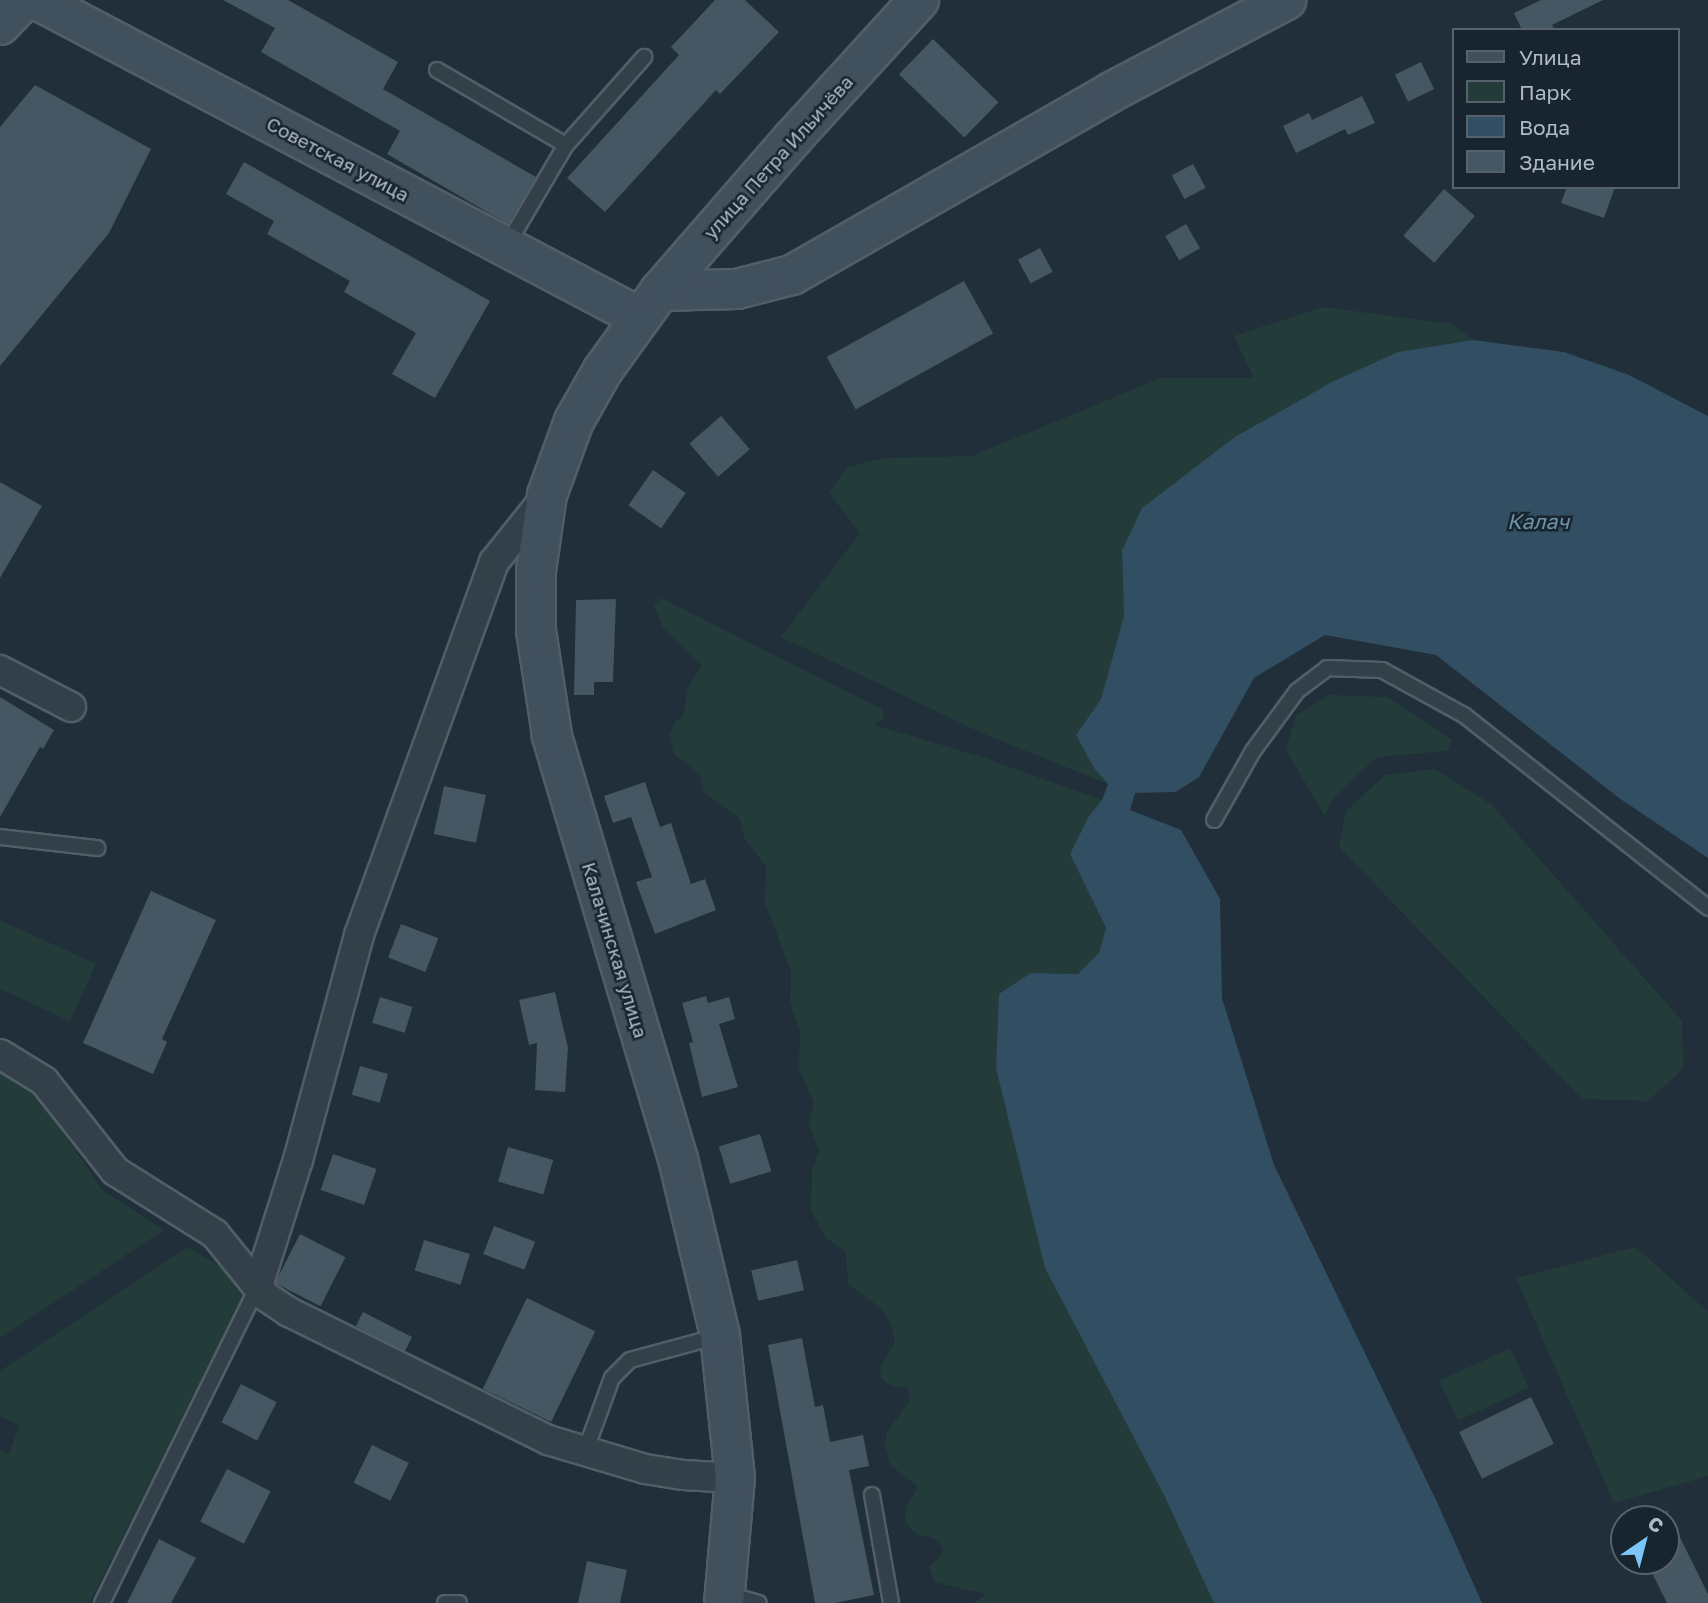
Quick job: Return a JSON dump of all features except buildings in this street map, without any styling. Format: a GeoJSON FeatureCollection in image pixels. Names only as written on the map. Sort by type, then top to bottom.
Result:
{"type":"FeatureCollection","features":[{"type":"Feature","properties":{"kind":"main road"},"geometry":{"type":"LineString","coordinates":[[0,24],[24,0]]}},
{"type":"Feature","properties":{"kind":"main road","name":"Советская улица"},"geometry":{"type":"LineString","coordinates":[[37,0],[506,247],[650,304]]}},
{"type":"Feature","properties":{"kind":"main road","name":"улица Петра Ильичёва"},"geometry":{"type":"LineString","coordinates":[[650,304],[919,0]]}},
{"type":"Feature","properties":{"kind":"main road"},"geometry":{"type":"LineString","coordinates":[[650,304],[737,289],[792,275],[1111,92],[1286,0]]}},
{"type":"Feature","properties":{"kind":"main road","name":"Калачинская улица"},"geometry":{"type":"LineString","coordinates":[[650,304],[603,370],[574,421],[547,495],[536,571],[537,631],[552,735],[678,1159],[720,1335],[736,1478],[736,1600]]}},
{"type":"Feature","properties":{"kind":"street"},"geometry":{"type":"LineString","coordinates":[[258,1286],[298,1160],[359,935],[494,562],[547,495]]}},
{"type":"Feature","properties":{"kind":"street"},"geometry":{"type":"LineString","coordinates":[[0,670],[71,707]]}},
{"type":"Feature","properties":{"kind":"street"},"geometry":{"type":"LineString","coordinates":[[0,1054],[44,1081],[115,1171],[215,1234],[265,1296],[323,1329],[501,1419],[585,1452],[645,1469],[683,1475],[736,1478]]}},
{"type":"Feature","properties":{"kind":"lane"},"geometry":{"type":"LineString","coordinates":[[506,247],[566,145],[644,57]]}},
{"type":"Feature","properties":{"kind":"lane"},"geometry":{"type":"LineString","coordinates":[[437,70],[566,145]]}},
{"type":"Feature","properties":{"kind":"lane"},"geometry":{"type":"LineString","coordinates":[[1214,820],[1253,751],[1297,691],[1327,668],[1382,670],[1464,715],[1708,908]]}},
{"type":"Feature","properties":{"kind":"lane"},"geometry":{"type":"LineString","coordinates":[[0,837],[97,848]]}},
{"type":"Feature","properties":{"kind":"lane"},"geometry":{"type":"LineString","coordinates":[[102,1603],[258,1286]]}},
{"type":"Feature","properties":{"kind":"lane"},"geometry":{"type":"LineString","coordinates":[[585,1452],[612,1378],[630,1360],[720,1335]]}},
{"type":"Feature","properties":{"kind":"lane"},"geometry":{"type":"LineString","coordinates":[[872,1495],[891,1603]]}},
{"type":"Feature","properties":{"kind":"lane"},"geometry":{"type":"LineString","coordinates":[[445,1603],[459,1603]]}},
{"type":"Feature","properties":{"kind":"green space"},"geometry":{"type":"Polygon","coordinates":[[[1323,307],[1452,324],[1473,340],[1398,352],[1122,551],[1124,616],[1101,699],[1076,735],[1094,767],[1108,784],[986,735],[781,637],[860,533],[829,493],[847,467],[885,458],[972,456],[1161,378],[1254,378],[1234,336],[1323,307]]]}},
{"type":"Feature","properties":{"kind":"green space"},"geometry":{"type":"Polygon","coordinates":[[[661,598],[882,709],[884,718],[874,725],[979,756],[1102,800],[1089,816],[1070,854],[1106,928],[1099,953],[1078,974],[1031,973],[1164,1495],[1214,1603],[974,1603],[986,1594],[934,1582],[929,1566],[941,1556],[943,1548],[933,1538],[917,1535],[905,1522],[906,1507],[918,1487],[890,1465],[885,1445],[887,1432],[910,1400],[908,1388],[892,1386],[881,1379],[880,1367],[895,1342],[891,1324],[882,1309],[848,1284],[846,1252],[826,1238],[811,1211],[812,1171],[819,1151],[809,1123],[814,1102],[799,1069],[800,1031],[790,1003],[791,972],[765,902],[766,866],[745,839],[739,818],[704,792],[700,775],[674,754],[670,735],[674,723],[683,717],[688,688],[702,665],[663,627],[654,605],[661,598]]]}},
{"type":"Feature","properties":{"kind":"green space"},"geometry":{"type":"Polygon","coordinates":[[[1329,695],[1388,697],[1452,740],[1447,751],[1377,757],[1333,798],[1325,816],[1286,750],[1296,716],[1329,695]]]}},
{"type":"Feature","properties":{"kind":"green space"},"geometry":{"type":"Polygon","coordinates":[[[1435,769],[1491,804],[1682,1021],[1683,1069],[1648,1101],[1582,1099],[1339,847],[1346,811],[1385,775],[1435,769]]]}},
{"type":"Feature","properties":{"kind":"green space"},"geometry":{"type":"Polygon","coordinates":[[[0,920],[96,964],[70,1021],[0,989],[0,920]]]}},
{"type":"Feature","properties":{"kind":"green space"},"geometry":{"type":"Polygon","coordinates":[[[0,1068],[34,1089],[102,1190],[164,1230],[0,1338],[0,1068]]]}},
{"type":"Feature","properties":{"kind":"green space"},"geometry":{"type":"Polygon","coordinates":[[[188,1247],[249,1284],[89,1603],[0,1603],[0,1451],[9,1454],[19,1426],[0,1416],[0,1371],[188,1247]]]}},
{"type":"Feature","properties":{"kind":"green space"},"geometry":{"type":"Polygon","coordinates":[[[1636,1247],[1708,1312],[1708,1476],[1614,1503],[1516,1278],[1636,1247]]]}},
{"type":"Feature","properties":{"kind":"green space"},"geometry":{"type":"Polygon","coordinates":[[[1510,1348],[1529,1388],[1458,1421],[1439,1381],[1510,1348]]]}},
{"type":"Feature","properties":{"kind":"water","name":"Калач"},"geometry":{"type":"Polygon","coordinates":[[[1473,340],[1564,352],[1629,375],[1708,416],[1708,858],[1619,798],[1436,655],[1325,635],[1254,678],[1199,777],[1176,792],[1135,793],[1130,810],[1181,830],[1220,899],[1222,998],[1274,1165],[1436,1500],[1482,1603],[1214,1603],[1164,1495],[1045,1268],[996,1068],[999,994],[1031,973],[1078,974],[1099,953],[1106,928],[1070,854],[1089,816],[1102,800],[1108,784],[1094,768],[1076,735],[1101,699],[1124,616],[1122,551],[1142,508],[1235,437],[1332,382],[1398,352],[1473,340]]]}}]}
